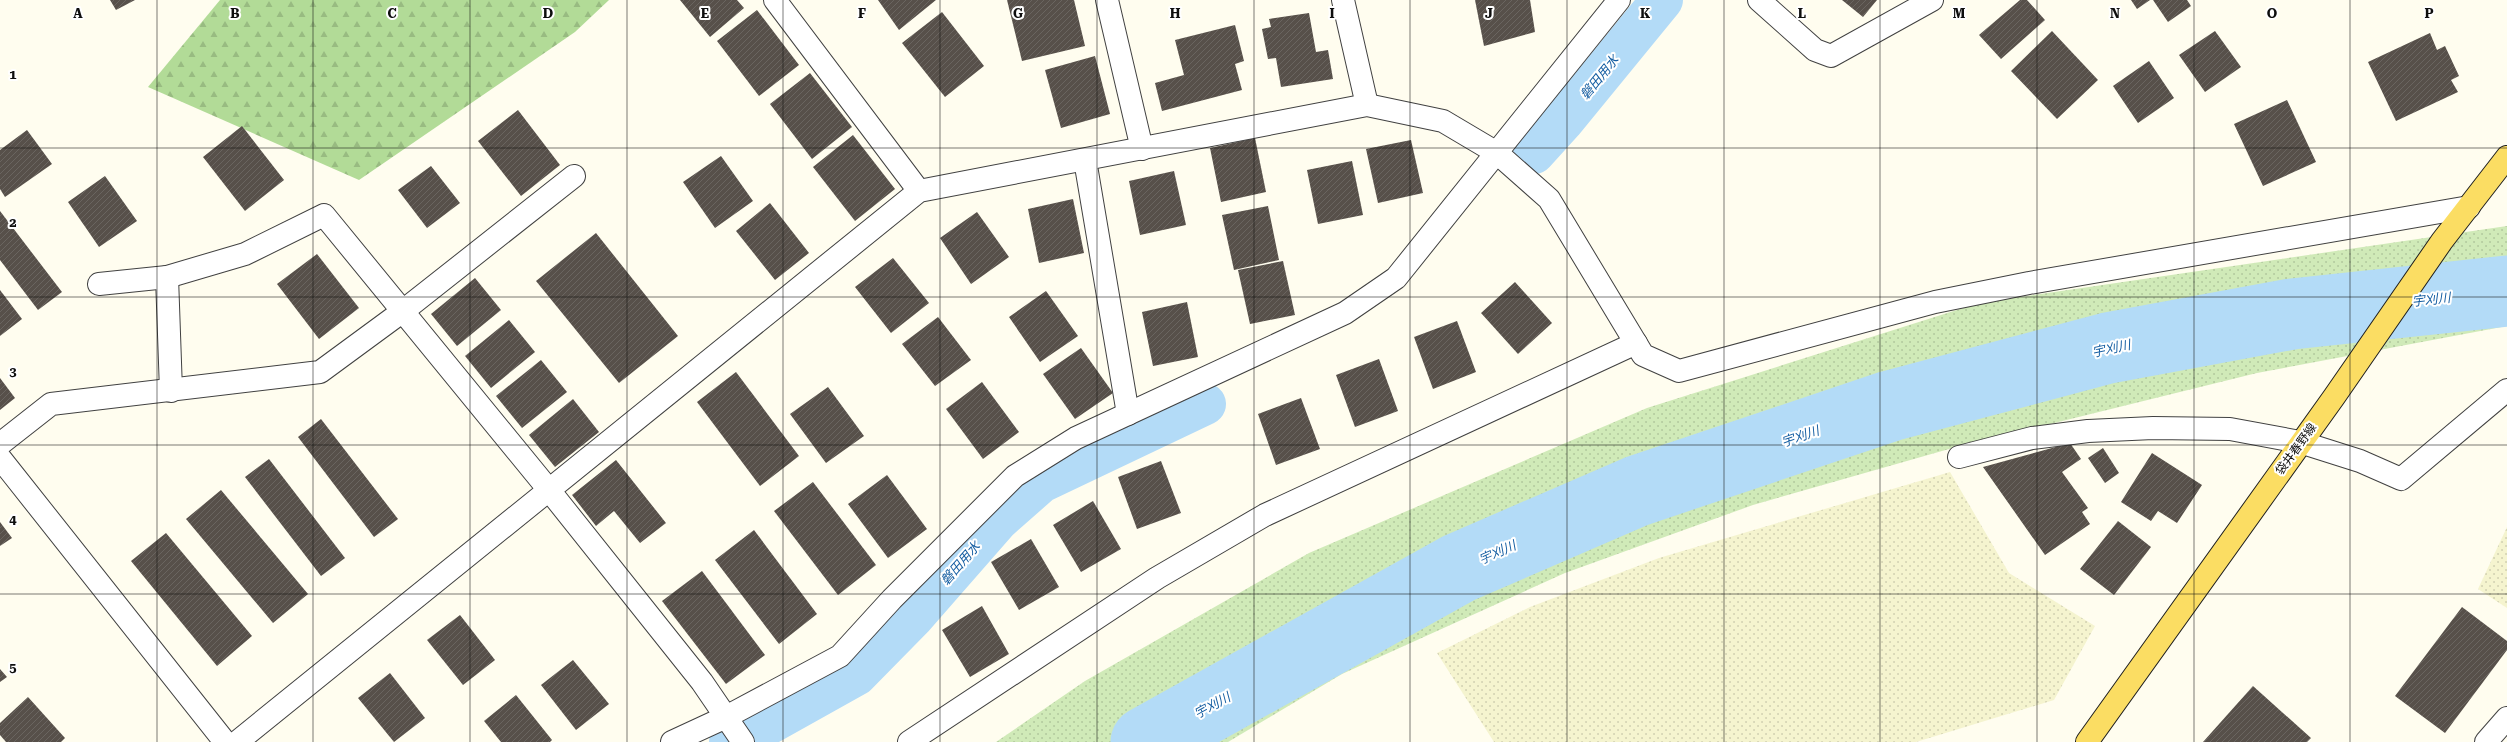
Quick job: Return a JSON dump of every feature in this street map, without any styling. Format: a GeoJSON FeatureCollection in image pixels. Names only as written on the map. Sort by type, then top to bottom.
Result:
{"type":"FeatureCollection","features":[{"type":"Feature","properties":{"kind":"main road","name":"袋井春野線"},"geometry":{"type":"LineString","coordinates":[[2087,742],[2334,396],[2442,241],[2507,157]]}},
{"type":"Feature","properties":{"kind":"street"},"geometry":{"type":"LineString","coordinates":[[775,0],[919,191]]}},
{"type":"Feature","properties":{"kind":"street"},"geometry":{"type":"LineString","coordinates":[[1107,0],[1142,149]]}},
{"type":"Feature","properties":{"kind":"street"},"geometry":{"type":"LineString","coordinates":[[1343,0],[1367,105]]}},
{"type":"Feature","properties":{"kind":"street"},"geometry":{"type":"LineString","coordinates":[[672,742],[726,717],[840,656],[892,600],[1015,476],[1076,438],[1345,313],[1396,278],[1620,0]]}},
{"type":"Feature","properties":{"kind":"street"},"geometry":{"type":"LineString","coordinates":[[1759,0],[1815,50],[1831,56],[1932,0]]}},
{"type":"Feature","properties":{"kind":"street"},"geometry":{"type":"LineString","coordinates":[[237,742],[919,191],[1367,105],[1443,121],[1497,153],[1549,199],[1643,355],[1679,371],[1935,302],[2029,283],[2468,207]]}},
{"type":"Feature","properties":{"kind":"street"},"geometry":{"type":"LineString","coordinates":[[1085,160],[1128,414]]}},
{"type":"Feature","properties":{"kind":"street"},"geometry":{"type":"LineString","coordinates":[[0,444],[52,404],[171,391],[320,372],[402,311],[574,176]]}},
{"type":"Feature","properties":{"kind":"street"},"geometry":{"type":"LineString","coordinates":[[99,284],[167,277],[245,254],[324,215],[549,490],[702,682],[743,742]]}},
{"type":"Feature","properties":{"kind":"street"},"geometry":{"type":"LineString","coordinates":[[167,277],[171,391]]}},
{"type":"Feature","properties":{"kind":"street"},"geometry":{"type":"LineString","coordinates":[[909,742],[1157,578],[1265,515],[1636,343]]}},
{"type":"Feature","properties":{"kind":"street"},"geometry":{"type":"LineString","coordinates":[[1959,457],[2032,438],[2088,431],[2153,428],[2230,429],[2300,442],[2360,461],[2401,479],[2507,390]]}},
{"type":"Feature","properties":{"kind":"street"},"geometry":{"type":"LineString","coordinates":[[0,458],[225,742]]}},
{"type":"Feature","properties":{"kind":"street"},"geometry":{"type":"LineString","coordinates":[[2486,742],[2507,718]]}},
{"type":"Feature","properties":{"kind":"green space"},"geometry":{"type":"Polygon","coordinates":[[[220,0],[609,0],[575,32],[359,180],[148,87],[220,0]]]}},
{"type":"Feature","properties":{"kind":"green space"},"geometry":{"type":"Polygon","coordinates":[[[2507,226],[2507,326],[2257,373],[1949,449],[1753,505],[1565,573],[1342,674],[1228,742],[996,742],[1085,681],[1309,553],[1647,408],[1979,303],[2507,226]]]}},
{"type":"Feature","properties":{"kind":"green space"},"geometry":{"type":"Polygon","coordinates":[[[1950,472],[2009,573],[2095,626],[2054,700],[1916,742],[1494,742],[1437,653],[1530,607],[1659,558],[1950,472]]]}},
{"type":"Feature","properties":{"kind":"green space"},"geometry":{"type":"Polygon","coordinates":[[[2507,527],[2507,608],[2478,589],[2507,527]]]}},
{"type":"Feature","properties":{"kind":"building"},"geometry":{"type":"Polygon","coordinates":[[[110,0],[135,0],[116,10],[110,0]]]}},
{"type":"Feature","properties":{"kind":"building"},"geometry":{"type":"Polygon","coordinates":[[[680,0],[737,0],[744,8],[710,37],[680,0]]]}},
{"type":"Feature","properties":{"kind":"building"},"geometry":{"type":"Polygon","coordinates":[[[878,0],[936,0],[899,30],[878,0]]]}},
{"type":"Feature","properties":{"kind":"building"},"geometry":{"type":"Polygon","coordinates":[[[1007,0],[1074,0],[1085,46],[1022,61],[1007,0]]]}},
{"type":"Feature","properties":{"kind":"building"},"geometry":{"type":"Polygon","coordinates":[[[1475,0],[1530,0],[1535,32],[1484,46],[1475,0]]]}},
{"type":"Feature","properties":{"kind":"building"},"geometry":{"type":"Polygon","coordinates":[[[1842,0],[1877,0],[1863,17],[1842,0]]]}},
{"type":"Feature","properties":{"kind":"building"},"geometry":{"type":"Polygon","coordinates":[[[2020,0],[2027,0],[2045,20],[2001,59],[1979,35],[2020,0]]]}},
{"type":"Feature","properties":{"kind":"building"},"geometry":{"type":"Polygon","coordinates":[[[2131,0],[2150,0],[2137,9],[2131,0]]]}},
{"type":"Feature","properties":{"kind":"building"},"geometry":{"type":"Polygon","coordinates":[[[2153,0],[2187,0],[2191,6],[2168,22],[2153,0]]]}},
{"type":"Feature","properties":{"kind":"building"},"geometry":{"type":"Polygon","coordinates":[[[757,10],[799,65],[759,96],[717,41],[757,10]]]}},
{"type":"Feature","properties":{"kind":"building"},"geometry":{"type":"Polygon","coordinates":[[[942,12],[984,66],[945,97],[902,43],[942,12]]]}},
{"type":"Feature","properties":{"kind":"building"},"geometry":{"type":"Polygon","coordinates":[[[1309,13],[1316,52],[1328,50],[1333,79],[1281,87],[1276,58],[1268,59],[1262,29],[1271,27],[1269,19],[1309,13]]]}},
{"type":"Feature","properties":{"kind":"building"},"geometry":{"type":"Polygon","coordinates":[[[1235,25],[1244,61],[1235,64],[1242,90],[1162,111],[1155,83],[1184,75],[1175,40],[1235,25]]]}},
{"type":"Feature","properties":{"kind":"building"},"geometry":{"type":"Polygon","coordinates":[[[2052,31],[2098,80],[2057,119],[2011,71],[2052,31]]]}},
{"type":"Feature","properties":{"kind":"building"},"geometry":{"type":"Polygon","coordinates":[[[2215,31],[2241,67],[2205,92],[2179,55],[2215,31]]]}},
{"type":"Feature","properties":{"kind":"building"},"geometry":{"type":"Polygon","coordinates":[[[2430,33],[2437,50],[2445,46],[2459,76],[2451,80],[2458,92],[2396,121],[2368,62],[2430,33]]]}},
{"type":"Feature","properties":{"kind":"building"},"geometry":{"type":"Polygon","coordinates":[[[1095,56],[1110,114],[1061,128],[1045,70],[1095,56]]]}},
{"type":"Feature","properties":{"kind":"building"},"geometry":{"type":"Polygon","coordinates":[[[2149,61],[2174,98],[2138,123],[2113,86],[2149,61]]]}},
{"type":"Feature","properties":{"kind":"building"},"geometry":{"type":"Polygon","coordinates":[[[810,73],[852,127],[812,159],[770,104],[810,73]]]}},
{"type":"Feature","properties":{"kind":"building"},"geometry":{"type":"Polygon","coordinates":[[[2287,100],[2316,162],[2263,186],[2234,124],[2287,100]]]}},
{"type":"Feature","properties":{"kind":"building"},"geometry":{"type":"Polygon","coordinates":[[[518,110],[560,165],[521,196],[478,141],[518,110]]]}},
{"type":"Feature","properties":{"kind":"building"},"geometry":{"type":"Polygon","coordinates":[[[242,126],[284,180],[245,211],[203,157],[242,126]]]}},
{"type":"Feature","properties":{"kind":"building"},"geometry":{"type":"Polygon","coordinates":[[[27,130],[52,164],[5,197],[0,189],[0,150],[27,130]]]}},
{"type":"Feature","properties":{"kind":"building"},"geometry":{"type":"Polygon","coordinates":[[[853,135],[895,189],[855,221],[813,167],[853,135]]]}},
{"type":"Feature","properties":{"kind":"building"},"geometry":{"type":"Polygon","coordinates":[[[1255,138],[1266,192],[1221,202],[1210,148],[1255,138]]]}},
{"type":"Feature","properties":{"kind":"building"},"geometry":{"type":"Polygon","coordinates":[[[1411,140],[1423,193],[1378,203],[1366,149],[1411,140]]]}},
{"type":"Feature","properties":{"kind":"building"},"geometry":{"type":"Polygon","coordinates":[[[721,156],[753,201],[715,228],[683,182],[721,156]]]}},
{"type":"Feature","properties":{"kind":"building"},"geometry":{"type":"Polygon","coordinates":[[[1352,161],[1363,215],[1318,224],[1307,170],[1352,161]]]}},
{"type":"Feature","properties":{"kind":"building"},"geometry":{"type":"Polygon","coordinates":[[[431,166],[460,203],[427,228],[398,190],[431,166]]]}},
{"type":"Feature","properties":{"kind":"building"},"geometry":{"type":"Polygon","coordinates":[[[1174,171],[1186,225],[1140,235],[1129,181],[1174,171]]]}},
{"type":"Feature","properties":{"kind":"building"},"geometry":{"type":"Polygon","coordinates":[[[105,176],[137,221],[99,247],[68,202],[105,176]]]}},
{"type":"Feature","properties":{"kind":"building"},"geometry":{"type":"Polygon","coordinates":[[[1073,199],[1084,253],[1039,263],[1028,209],[1073,199]]]}},
{"type":"Feature","properties":{"kind":"building"},"geometry":{"type":"Polygon","coordinates":[[[770,203],[809,253],[775,280],[736,231],[770,203]]]}},
{"type":"Feature","properties":{"kind":"building"},"geometry":{"type":"Polygon","coordinates":[[[1268,206],[1279,260],[1234,270],[1222,215],[1268,206]]]}},
{"type":"Feature","properties":{"kind":"building"},"geometry":{"type":"Polygon","coordinates":[[[0,211],[62,292],[38,310],[0,260],[0,211]]]}},
{"type":"Feature","properties":{"kind":"building"},"geometry":{"type":"Polygon","coordinates":[[[977,212],[1009,257],[971,284],[940,238],[977,212]]]}},
{"type":"Feature","properties":{"kind":"building"},"geometry":{"type":"Polygon","coordinates":[[[596,233],[678,336],[619,383],[536,281],[596,233]]]}},
{"type":"Feature","properties":{"kind":"building"},"geometry":{"type":"Polygon","coordinates":[[[317,254],[359,308],[319,339],[277,284],[317,254]]]}},
{"type":"Feature","properties":{"kind":"building"},"geometry":{"type":"Polygon","coordinates":[[[893,258],[929,303],[891,333],[855,287],[893,258]]]}},
{"type":"Feature","properties":{"kind":"building"},"geometry":{"type":"Polygon","coordinates":[[[1283,261],[1295,315],[1250,324],[1238,270],[1283,261]]]}},
{"type":"Feature","properties":{"kind":"building"},"geometry":{"type":"Polygon","coordinates":[[[475,278],[501,310],[457,346],[431,314],[475,278]]]}},
{"type":"Feature","properties":{"kind":"building"},"geometry":{"type":"Polygon","coordinates":[[[1515,282],[1552,323],[1518,354],[1481,313],[1515,282]]]}},
{"type":"Feature","properties":{"kind":"building"},"geometry":{"type":"Polygon","coordinates":[[[0,290],[22,319],[0,336],[0,290]]]}},
{"type":"Feature","properties":{"kind":"building"},"geometry":{"type":"Polygon","coordinates":[[[1046,291],[1078,336],[1040,362],[1009,317],[1046,291]]]}},
{"type":"Feature","properties":{"kind":"building"},"geometry":{"type":"Polygon","coordinates":[[[1187,302],[1198,357],[1153,366],[1142,312],[1187,302]]]}},
{"type":"Feature","properties":{"kind":"building"},"geometry":{"type":"Polygon","coordinates":[[[938,317],[971,360],[935,386],[902,344],[938,317]]]}},
{"type":"Feature","properties":{"kind":"building"},"geometry":{"type":"Polygon","coordinates":[[[509,320],[535,352],[491,388],[465,356],[509,320]]]}},
{"type":"Feature","properties":{"kind":"building"},"geometry":{"type":"Polygon","coordinates":[[[1457,321],[1476,372],[1433,389],[1414,337],[1457,321]]]}},
{"type":"Feature","properties":{"kind":"building"},"geometry":{"type":"Polygon","coordinates":[[[1081,348],[1113,393],[1075,419],[1043,374],[1081,348]]]}},
{"type":"Feature","properties":{"kind":"building"},"geometry":{"type":"Polygon","coordinates":[[[1379,359],[1398,411],[1355,427],[1336,375],[1379,359]]]}},
{"type":"Feature","properties":{"kind":"building"},"geometry":{"type":"Polygon","coordinates":[[[541,360],[567,392],[522,428],[496,396],[541,360]]]}},
{"type":"Feature","properties":{"kind":"building"},"geometry":{"type":"Polygon","coordinates":[[[736,372],[799,456],[760,486],[697,402],[736,372]]]}},
{"type":"Feature","properties":{"kind":"building"},"geometry":{"type":"Polygon","coordinates":[[[0,378],[15,398],[0,410],[0,378]]]}},
{"type":"Feature","properties":{"kind":"building"},"geometry":{"type":"Polygon","coordinates":[[[982,382],[1019,432],[983,459],[946,409],[982,382]]]}},
{"type":"Feature","properties":{"kind":"building"},"geometry":{"type":"Polygon","coordinates":[[[828,387],[864,436],[826,463],[790,414],[828,387]]]}},
{"type":"Feature","properties":{"kind":"building"},"geometry":{"type":"Polygon","coordinates":[[[1301,398],[1320,449],[1276,465],[1258,414],[1301,398]]]}},
{"type":"Feature","properties":{"kind":"building"},"geometry":{"type":"Polygon","coordinates":[[[573,399],[599,432],[555,467],[529,435],[573,399]]]}},
{"type":"Feature","properties":{"kind":"building"},"geometry":{"type":"Polygon","coordinates":[[[321,419],[398,519],[374,537],[298,437],[321,419]]]}},
{"type":"Feature","properties":{"kind":"building"},"geometry":{"type":"Polygon","coordinates":[[[2070,443],[2081,459],[2062,472],[2088,508],[2082,512],[2090,524],[2045,555],[1983,467],[2070,443]]]}},
{"type":"Feature","properties":{"kind":"building"},"geometry":{"type":"Polygon","coordinates":[[[2103,448],[2119,473],[2105,483],[2088,458],[2103,448]]]}},
{"type":"Feature","properties":{"kind":"building"},"geometry":{"type":"Polygon","coordinates":[[[2152,453],[2202,485],[2177,523],[2158,511],[2151,521],[2121,502],[2152,453]]]}},
{"type":"Feature","properties":{"kind":"building"},"geometry":{"type":"Polygon","coordinates":[[[269,459],[345,558],[321,576],[245,477],[269,459]]]}},
{"type":"Feature","properties":{"kind":"building"},"geometry":{"type":"Polygon","coordinates":[[[616,460],[666,523],[640,543],[614,511],[596,526],[572,495],[616,460]]]}},
{"type":"Feature","properties":{"kind":"building"},"geometry":{"type":"Polygon","coordinates":[[[1161,461],[1181,513],[1137,529],[1118,477],[1161,461]]]}},
{"type":"Feature","properties":{"kind":"building"},"geometry":{"type":"Polygon","coordinates":[[[887,475],[927,529],[888,558],[848,504],[887,475]]]}},
{"type":"Feature","properties":{"kind":"building"},"geometry":{"type":"Polygon","coordinates":[[[813,482],[876,565],[838,595],[774,511],[813,482]]]}},
{"type":"Feature","properties":{"kind":"building"},"geometry":{"type":"Polygon","coordinates":[[[221,490],[308,594],[273,623],[186,519],[221,490]]]}},
{"type":"Feature","properties":{"kind":"building"},"geometry":{"type":"Polygon","coordinates":[[[1093,501],[1121,549],[1081,572],[1053,525],[1093,501]]]}},
{"type":"Feature","properties":{"kind":"building"},"geometry":{"type":"Polygon","coordinates":[[[2118,521],[2151,547],[2114,595],[2080,569],[2118,521]]]}},
{"type":"Feature","properties":{"kind":"building"},"geometry":{"type":"Polygon","coordinates":[[[0,522],[12,538],[0,546],[0,522]]]}},
{"type":"Feature","properties":{"kind":"building"},"geometry":{"type":"Polygon","coordinates":[[[754,530],[817,614],[779,644],[715,560],[754,530]]]}},
{"type":"Feature","properties":{"kind":"building"},"geometry":{"type":"Polygon","coordinates":[[[166,533],[252,636],[217,666],[131,561],[166,533]]]}},
{"type":"Feature","properties":{"kind":"building"},"geometry":{"type":"Polygon","coordinates":[[[1031,539],[1059,587],[1019,610],[991,562],[1031,539]]]}},
{"type":"Feature","properties":{"kind":"building"},"geometry":{"type":"Polygon","coordinates":[[[702,571],[765,655],[726,684],[662,601],[702,571]]]}},
{"type":"Feature","properties":{"kind":"building"},"geometry":{"type":"Polygon","coordinates":[[[982,606],[1009,654],[970,677],[942,630],[982,606]]]}},
{"type":"Feature","properties":{"kind":"building"},"geometry":{"type":"Polygon","coordinates":[[[2462,607],[2507,641],[2507,650],[2445,733],[2395,696],[2462,607]]]}},
{"type":"Feature","properties":{"kind":"building"},"geometry":{"type":"Polygon","coordinates":[[[460,615],[495,660],[463,685],[427,640],[460,615]]]}},
{"type":"Feature","properties":{"kind":"building"},"geometry":{"type":"Polygon","coordinates":[[[573,660],[609,704],[576,730],[541,685],[573,660]]]}},
{"type":"Feature","properties":{"kind":"building"},"geometry":{"type":"Polygon","coordinates":[[[0,669],[7,677],[0,682],[0,669]]]}},
{"type":"Feature","properties":{"kind":"building"},"geometry":{"type":"Polygon","coordinates":[[[390,673],[425,718],[394,742],[358,698],[390,673]]]}},
{"type":"Feature","properties":{"kind":"building"},"geometry":{"type":"Polygon","coordinates":[[[2253,686],[2311,738],[2307,742],[2203,742],[2253,686]]]}},
{"type":"Feature","properties":{"kind":"building"},"geometry":{"type":"Polygon","coordinates":[[[516,695],[552,740],[550,742],[501,742],[484,721],[516,695]]]}},
{"type":"Feature","properties":{"kind":"building"},"geometry":{"type":"Polygon","coordinates":[[[28,697],[65,738],[61,742],[6,742],[0,735],[0,723],[28,697]]]}},
{"type":"Feature","properties":{"kind":"waterway","name":"磐田用水"},"geometry":{"type":"LineString","coordinates":[[1534,153],[1563,121],[1662,0]]}},
{"type":"Feature","properties":{"kind":"waterway","name":"宇刈川"},"geometry":{"type":"LineString","coordinates":[[1146,742],[1459,568],[1637,491],[1890,406],[2108,348],[2292,314],[2507,291]]}},
{"type":"Feature","properties":{"kind":"waterway","name":"磐田用水"},"geometry":{"type":"LineString","coordinates":[[730,742],[761,728],[856,675],[914,616],[998,520],[1041,482],[1205,404]]}}]}
